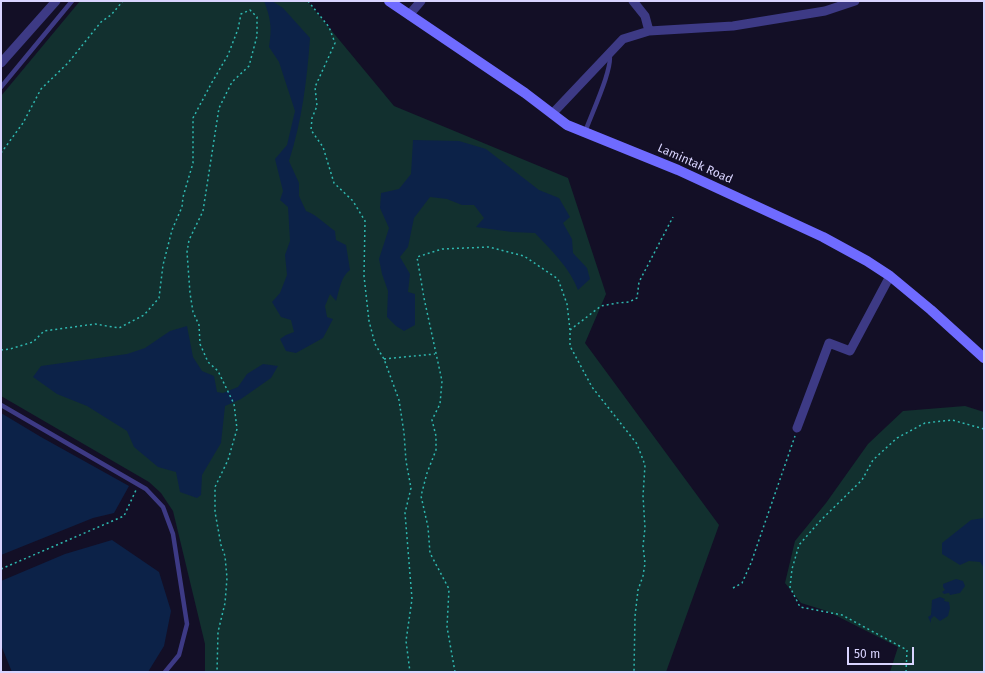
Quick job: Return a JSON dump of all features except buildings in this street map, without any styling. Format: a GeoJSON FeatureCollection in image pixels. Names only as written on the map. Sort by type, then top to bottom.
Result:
{"type":"FeatureCollection","features":[{"type":"Feature","properties":{"kind":"main road","name":"Lamintak Road"},"geometry":{"type":"LineString","coordinates":[[390,1],[525,93],[567,125],[678,170],[823,237],[867,261],[890,276],[931,310],[984,358]]}},
{"type":"Feature","properties":{"kind":"street"},"geometry":{"type":"LineString","coordinates":[[1,63],[56,1]]}},
{"type":"Feature","properties":{"kind":"street"},"geometry":{"type":"LineString","coordinates":[[409,15],[421,1]]}},
{"type":"Feature","properties":{"kind":"street"},"geometry":{"type":"LineString","coordinates":[[634,1],[645,16],[649,31]]}},
{"type":"Feature","properties":{"kind":"street"},"geometry":{"type":"LineString","coordinates":[[552,114],[623,39],[649,31],[733,26],[825,11],[855,1]]}},
{"type":"Feature","properties":{"kind":"street"},"geometry":{"type":"LineString","coordinates":[[798,428],[829,343],[850,351],[890,276]]}},
{"type":"Feature","properties":{"kind":"lane"},"geometry":{"type":"LineString","coordinates":[[1,87],[72,1]]}},
{"type":"Feature","properties":{"kind":"lane"},"geometry":{"type":"LineString","coordinates":[[585,132],[608,71],[611,58],[609,53]]}},
{"type":"Feature","properties":{"kind":"lane"},"geometry":{"type":"LineString","coordinates":[[1,405],[146,489],[163,507],[173,534],[187,624],[179,655],[165,672]]}},
{"type":"Feature","properties":{"kind":"path"},"geometry":{"type":"LineString","coordinates":[[1,153],[23,123],[41,89],[68,63],[101,22],[111,15],[123,1]]}},
{"type":"Feature","properties":{"kind":"path"},"geometry":{"type":"LineString","coordinates":[[308,1],[329,27],[335,43],[315,87],[317,106],[312,118],[311,130],[323,147],[334,183],[353,201],[365,221],[364,276],[369,321],[375,344],[384,359],[399,400],[404,433],[406,461],[411,488],[405,512],[412,599],[406,641],[410,672]]}},
{"type":"Feature","properties":{"kind":"path"},"geometry":{"type":"LineString","coordinates":[[1,350],[10,349],[33,342],[44,331],[96,324],[120,328],[144,315],[159,298],[163,265],[172,230],[182,207],[183,197],[193,163],[193,118],[228,55],[238,29],[241,14],[250,10],[257,17],[257,36],[249,66],[232,82],[219,108],[203,212],[189,240],[187,252],[190,293],[193,312],[199,325],[200,344],[208,362],[218,371],[228,388],[234,404],[237,429],[228,460],[215,488],[215,512],[221,545],[225,556],[227,578],[225,603],[218,632],[217,672]]}},
{"type":"Feature","properties":{"kind":"path"},"geometry":{"type":"LineString","coordinates":[[570,330],[601,306],[629,302],[637,298],[639,282],[673,217]]}},
{"type":"Feature","properties":{"kind":"path"},"geometry":{"type":"LineString","coordinates":[[455,672],[447,627],[449,589],[430,552],[428,527],[421,496],[436,450],[436,436],[432,420],[440,404],[442,381],[435,354],[417,257],[442,249],[489,247],[524,256],[558,279],[567,304],[570,346],[592,387],[637,444],[644,465],[643,496],[645,528],[643,546],[645,563],[643,576],[638,590],[635,616],[634,672]]}},
{"type":"Feature","properties":{"kind":"path"},"geometry":{"type":"LineString","coordinates":[[384,359],[435,354]]}},
{"type":"Feature","properties":{"kind":"path"},"geometry":{"type":"LineString","coordinates":[[906,672],[907,650],[842,614],[800,607],[790,587],[792,570],[799,545],[820,521],[862,480],[874,460],[897,438],[925,423],[952,420],[984,429]]}},
{"type":"Feature","properties":{"kind":"path"},"geometry":{"type":"LineString","coordinates":[[733,588],[742,584],[798,428]]}},
{"type":"Feature","properties":{"kind":"path"},"geometry":{"type":"LineString","coordinates":[[1,569],[124,516],[138,484]]}},
{"type":"Feature","properties":{"kind":"green space"},"geometry":{"type":"Polygon","coordinates":[[[80,1],[307,1],[394,106],[568,178],[606,294],[585,343],[719,525],[666,672],[205,672],[205,644],[173,511],[161,493],[149,482],[1,396],[1,96],[80,1]]]}},
{"type":"Feature","properties":{"kind":"green space"},"geometry":{"type":"Polygon","coordinates":[[[965,406],[984,412],[984,672],[890,672],[898,647],[827,611],[801,603],[785,583],[795,541],[826,503],[868,444],[903,411],[965,406]]]}},
{"type":"Feature","properties":{"kind":"water"},"geometry":{"type":"Polygon","coordinates":[[[264,1],[272,1],[283,8],[310,38],[303,100],[294,146],[289,161],[299,183],[299,196],[306,211],[317,217],[335,231],[336,240],[346,245],[350,270],[342,280],[336,301],[330,294],[325,306],[327,317],[333,319],[323,338],[296,353],[286,351],[280,339],[294,332],[291,320],[281,317],[272,302],[280,293],[287,275],[285,255],[290,241],[288,207],[280,200],[283,191],[275,159],[287,145],[295,111],[279,62],[269,47],[270,24],[264,1]]]}},
{"type":"Feature","properties":{"kind":"water"},"geometry":{"type":"Polygon","coordinates":[[[413,140],[459,141],[486,149],[539,190],[559,198],[570,217],[563,223],[572,239],[573,253],[587,268],[590,279],[578,290],[575,282],[565,267],[535,233],[512,232],[476,227],[484,218],[474,205],[462,205],[447,199],[430,197],[414,218],[408,247],[400,257],[410,274],[408,292],[415,294],[415,325],[404,331],[396,326],[387,317],[388,291],[379,259],[389,228],[380,208],[381,193],[399,189],[411,174],[413,140]]]}},
{"type":"Feature","properties":{"kind":"water"},"geometry":{"type":"Polygon","coordinates":[[[187,326],[193,357],[202,371],[214,376],[217,392],[223,393],[238,387],[247,374],[263,364],[278,366],[271,378],[241,399],[225,406],[221,443],[202,475],[201,495],[197,498],[180,492],[176,472],[158,467],[134,447],[127,431],[87,406],[57,394],[33,377],[41,366],[127,354],[145,348],[170,331],[187,326]]]}},
{"type":"Feature","properties":{"kind":"water"},"geometry":{"type":"Polygon","coordinates":[[[1,413],[129,486],[114,513],[93,518],[1,555],[1,413]]]}},
{"type":"Feature","properties":{"kind":"water"},"geometry":{"type":"Polygon","coordinates":[[[984,518],[984,568],[980,562],[969,561],[960,565],[942,554],[942,543],[971,520],[984,518]]]}},
{"type":"Feature","properties":{"kind":"water"},"geometry":{"type":"Polygon","coordinates":[[[112,540],[159,572],[171,611],[164,646],[148,672],[12,672],[1,645],[1,581],[65,554],[112,540]]]}},
{"type":"Feature","properties":{"kind":"water"},"geometry":{"type":"Polygon","coordinates":[[[956,579],[963,581],[965,586],[960,593],[950,595],[949,593],[944,594],[942,592],[945,590],[943,584],[956,579]]]}},
{"type":"Feature","properties":{"kind":"water"},"geometry":{"type":"Polygon","coordinates":[[[940,597],[945,599],[944,601],[949,602],[950,608],[948,616],[940,621],[934,616],[931,619],[931,623],[928,617],[931,615],[932,600],[940,597]]]}}]}
